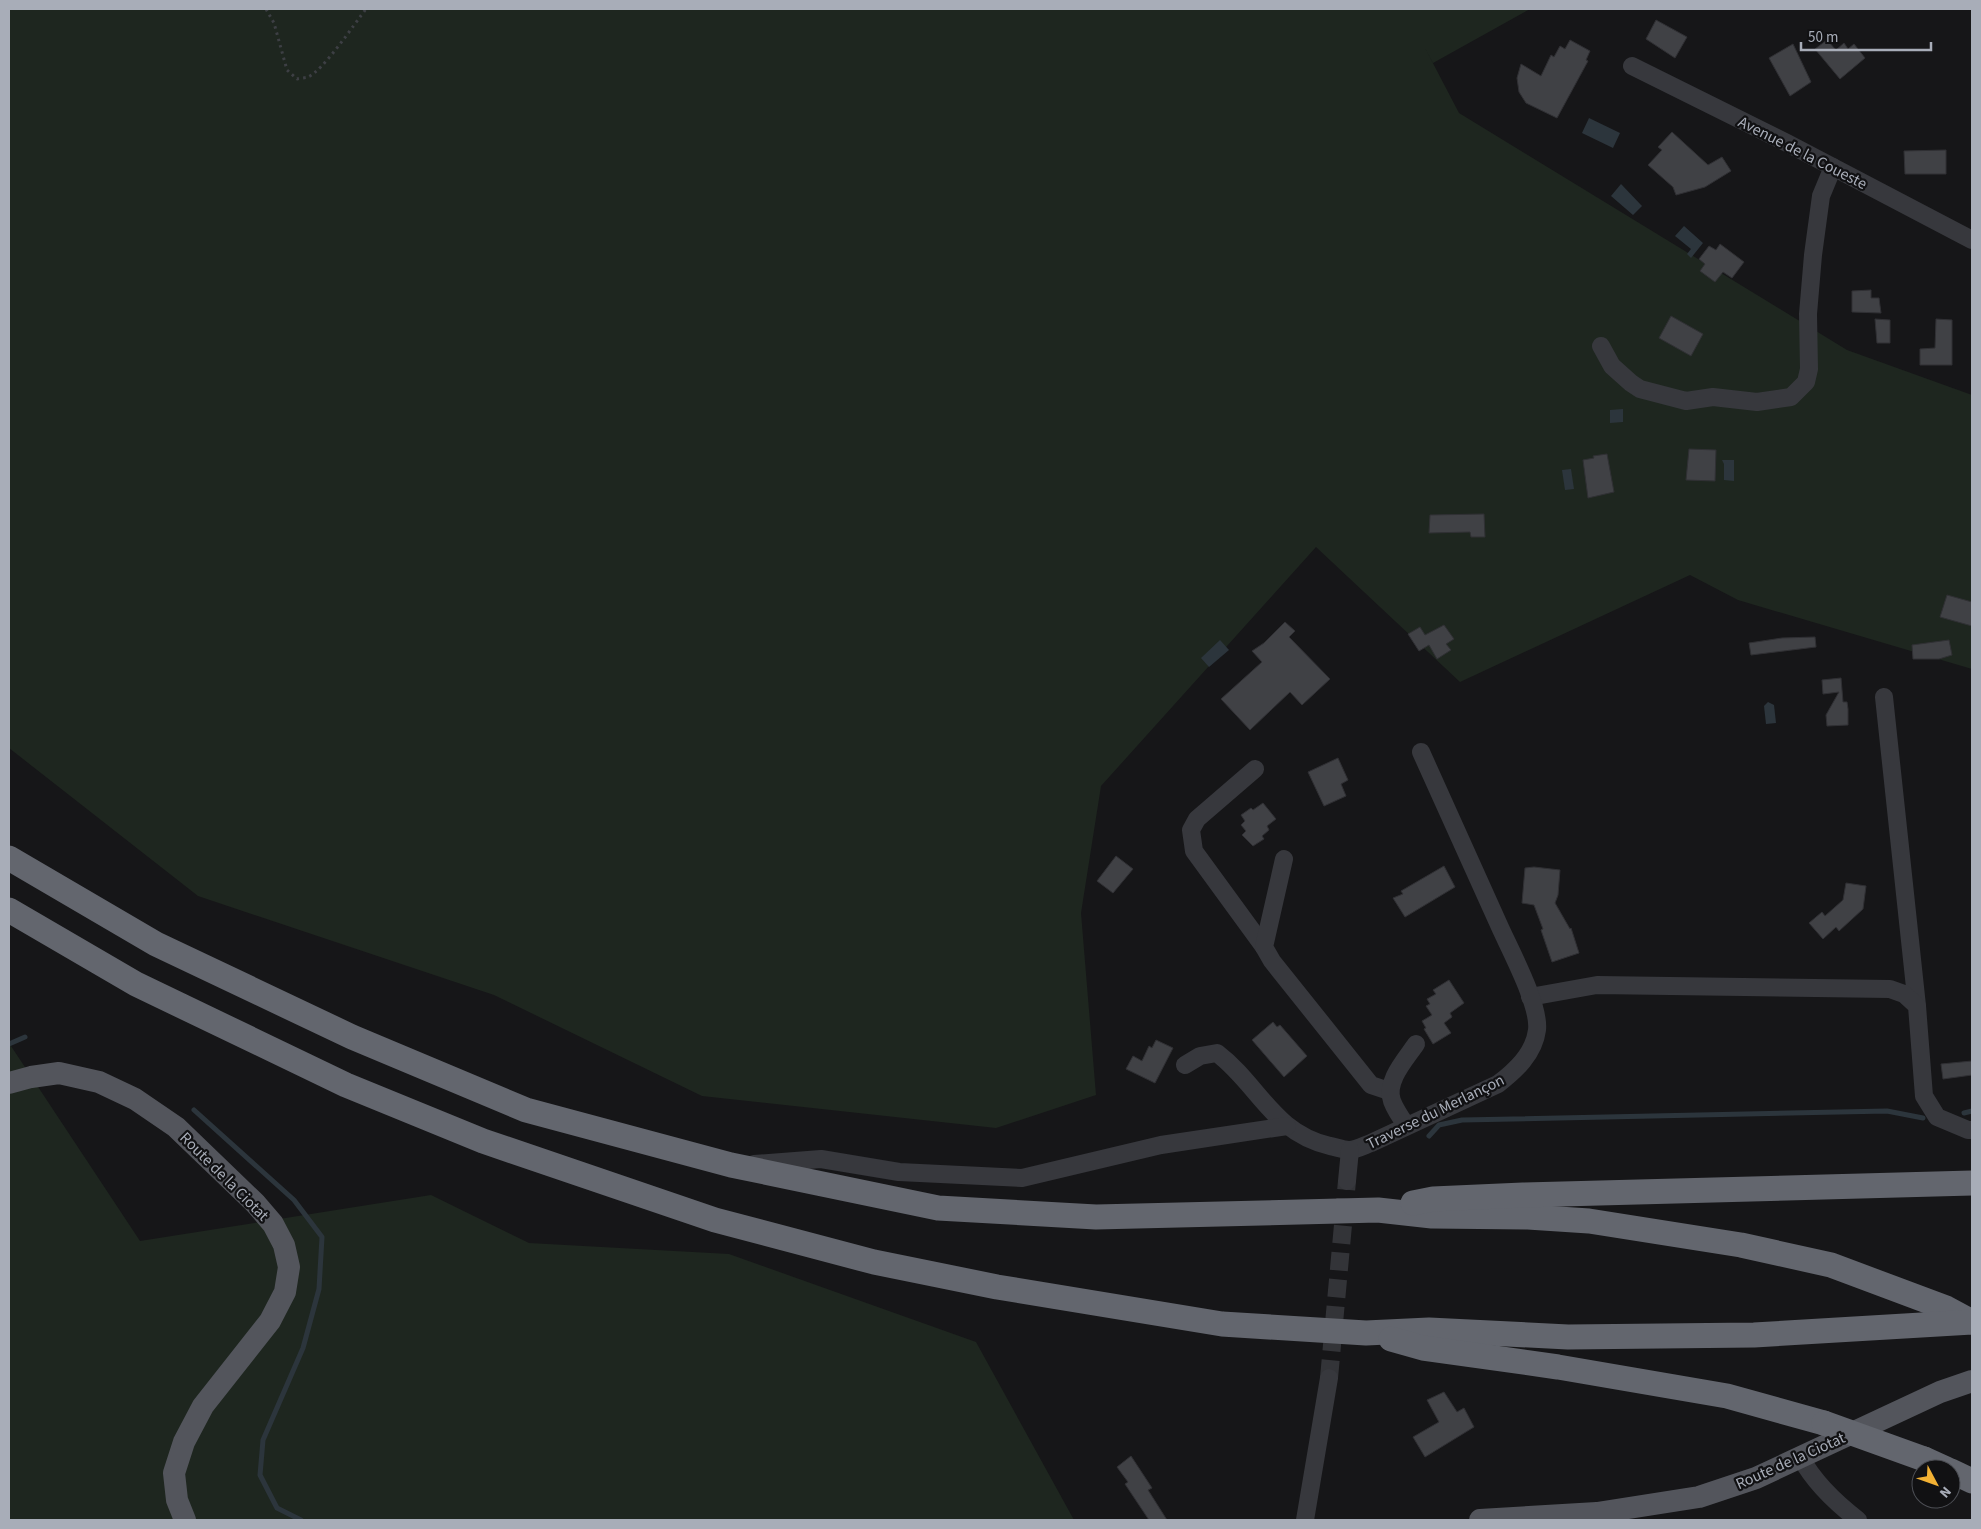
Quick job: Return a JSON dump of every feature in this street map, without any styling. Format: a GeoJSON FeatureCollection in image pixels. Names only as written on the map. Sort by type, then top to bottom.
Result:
{"type":"FeatureCollection","features":[{"type":"Feature","properties":{"kind":"highway"},"geometry":{"type":"LineString","coordinates":[[9,858],[156,944],[352,1037],[526,1110],[731,1165],[938,1208],[1096,1217],[1378,1210],[1432,1216],[1528,1217],[1590,1221],[1741,1245],[1831,1265],[1946,1308],[1972,1322]]}},
{"type":"Feature","properties":{"kind":"highway"},"geometry":{"type":"LineString","coordinates":[[9,910],[136,984],[346,1085],[483,1141],[715,1220],[874,1262],[997,1287],[1222,1324],[1366,1333],[1429,1330],[1568,1338],[1754,1335],[1972,1322]]}},
{"type":"Feature","properties":{"kind":"highway"},"geometry":{"type":"LineString","coordinates":[[1378,1210],[1433,1199],[1972,1183]]}},
{"type":"Feature","properties":{"kind":"highway"},"geometry":{"type":"LineString","coordinates":[[1366,1333],[1423,1348],[1558,1367],[1727,1396],[1824,1423],[1924,1459]]}},
{"type":"Feature","properties":{"kind":"main road","name":"Route de la Ciotat"},"geometry":{"type":"LineString","coordinates":[[9,1083],[31,1077],[59,1073],[99,1082],[135,1099],[176,1127],[255,1203],[272,1224],[284,1245],[289,1267],[284,1292],[270,1321],[203,1406],[184,1442],[174,1473],[178,1500],[185,1520]]}},
{"type":"Feature","properties":{"kind":"main road","name":"Route de la Ciotat"},"geometry":{"type":"LineString","coordinates":[[1480,1520],[1597,1513],[1699,1497],[1756,1478],[1940,1392],[1972,1381]]}},
{"type":"Feature","properties":{"kind":"street","name":"Avenue de la Coueste"},"geometry":{"type":"LineString","coordinates":[[1632,66],[1833,166],[1972,240]]}},
{"type":"Feature","properties":{"kind":"street"},"geometry":{"type":"LineString","coordinates":[[1601,346],[1612,366],[1630,383],[1640,389],[1686,401],[1713,397],[1757,402],[1791,397],[1806,382],[1809,369],[1808,314],[1813,255],[1820,196],[1833,166]]}},
{"type":"Feature","properties":{"kind":"street"},"geometry":{"type":"LineString","coordinates":[[1884,697],[1917,1006],[1924,1096],[1937,1117],[1972,1130]]}},
{"type":"Feature","properties":{"kind":"street","name":"Traverse du Merlançon"},"geometry":{"type":"LineString","coordinates":[[1185,1065],[1200,1056],[1217,1053],[1231,1064],[1261,1100],[1287,1126],[1318,1143],[1350,1150],[1371,1143],[1406,1125],[1498,1084],[1515,1071],[1525,1059],[1537,1031],[1537,1015],[1421,752]]}},
{"type":"Feature","properties":{"kind":"street"},"geometry":{"type":"LineString","coordinates":[[1255,769],[1197,819],[1191,830],[1194,851],[1264,947],[1272,961],[1371,1085],[1390,1091]]}},
{"type":"Feature","properties":{"kind":"street"},"geometry":{"type":"LineString","coordinates":[[1264,947],[1284,859]]}},
{"type":"Feature","properties":{"kind":"street"},"geometry":{"type":"LineString","coordinates":[[1530,996],[1597,985],[1890,989],[1904,994],[1917,1006]]}},
{"type":"Feature","properties":{"kind":"street"},"geometry":{"type":"LineString","coordinates":[[1406,1125],[1392,1102],[1390,1091],[1396,1072],[1416,1044]]}},
{"type":"Feature","properties":{"kind":"street"},"geometry":{"type":"LineString","coordinates":[[731,1165],[821,1158],[899,1172],[1022,1178],[1161,1145],[1287,1126]]}},
{"type":"Feature","properties":{"kind":"street"},"geometry":{"type":"LineString","coordinates":[[1347,1181],[1350,1150]]}},
{"type":"Feature","properties":{"kind":"street"},"geometry":{"type":"LineString","coordinates":[[1305,1520],[1329,1378]]}},
{"type":"Feature","properties":{"kind":"street"},"geometry":{"type":"LineString","coordinates":[[1801,1458],[1807,1469],[1839,1505],[1858,1520]]}},
{"type":"Feature","properties":{"kind":"path"},"geometry":{"type":"LineString","coordinates":[[266,9],[274,23],[287,70],[297,79],[308,77],[318,69],[342,42],[366,9]]}},
{"type":"Feature","properties":{"kind":"shaded area"},"geometry":{"type":"Polygon","coordinates":[[[9,9],[1530,9],[1433,63],[1425,48],[1459,113],[1847,350],[1972,395],[1972,669],[1738,600],[1690,575],[1460,682],[1316,547],[1101,786],[1081,913],[1096,1095],[996,1128],[702,1096],[494,995],[198,896],[9,748],[9,9]]]}},
{"type":"Feature","properties":{"kind":"shaded area"},"geometry":{"type":"Polygon","coordinates":[[[1589,118],[1620,133],[1613,148],[1582,133],[1589,118]]]}},
{"type":"Feature","properties":{"kind":"shaded area"},"geometry":{"type":"Polygon","coordinates":[[[1621,184],[1642,206],[1633,215],[1611,196],[1621,184]]]}},
{"type":"Feature","properties":{"kind":"shaded area"},"geometry":{"type":"Polygon","coordinates":[[[1684,226],[1703,243],[1691,258],[1687,254],[1691,249],[1675,236],[1684,226]]]}},
{"type":"Feature","properties":{"kind":"shaded area"},"geometry":{"type":"Polygon","coordinates":[[[1623,409],[1623,422],[1610,423],[1610,410],[1623,409]]]}},
{"type":"Feature","properties":{"kind":"shaded area"},"geometry":{"type":"Polygon","coordinates":[[[1722,460],[1734,460],[1734,481],[1724,480],[1724,464],[1722,460]]]}},
{"type":"Feature","properties":{"kind":"shaded area"},"geometry":{"type":"Polygon","coordinates":[[[1571,469],[1574,489],[1565,490],[1562,470],[1571,469]]]}},
{"type":"Feature","properties":{"kind":"shaded area"},"geometry":{"type":"Polygon","coordinates":[[[1220,640],[1229,650],[1209,667],[1201,658],[1220,640]]]}},
{"type":"Feature","properties":{"kind":"shaded area"},"geometry":{"type":"Polygon","coordinates":[[[1768,702],[1774,705],[1776,723],[1766,724],[1764,706],[1768,702]]]}},
{"type":"Feature","properties":{"kind":"shaded area"},"geometry":{"type":"Polygon","coordinates":[[[9,1043],[140,1241],[431,1195],[529,1243],[729,1254],[976,1342],[1074,1520],[9,1520],[9,1043]]]}},
{"type":"Feature","properties":{"kind":"building"},"geometry":{"type":"Polygon","coordinates":[[[1656,20],[1687,37],[1675,58],[1646,39],[1656,20]]]}},
{"type":"Feature","properties":{"kind":"building"},"geometry":{"type":"Polygon","coordinates":[[[1570,40],[1590,51],[1586,60],[1588,61],[1557,118],[1526,103],[1519,92],[1517,78],[1521,64],[1541,76],[1551,55],[1554,57],[1560,46],[1565,49],[1570,40]]]}},
{"type":"Feature","properties":{"kind":"building"},"geometry":{"type":"Polygon","coordinates":[[[1827,40],[1836,50],[1844,43],[1848,49],[1854,44],[1865,58],[1840,79],[1815,49],[1827,40]]]}},
{"type":"Feature","properties":{"kind":"building"},"geometry":{"type":"Polygon","coordinates":[[[1793,44],[1811,82],[1790,96],[1769,58],[1793,44]]]}},
{"type":"Feature","properties":{"kind":"building"},"geometry":{"type":"Polygon","coordinates":[[[1672,132],[1708,165],[1722,157],[1731,171],[1705,187],[1676,195],[1673,187],[1648,165],[1662,150],[1658,147],[1672,132]]]}},
{"type":"Feature","properties":{"kind":"building"},"geometry":{"type":"Polygon","coordinates":[[[1946,150],[1946,174],[1905,174],[1904,151],[1946,150]]]}},
{"type":"Feature","properties":{"kind":"building"},"geometry":{"type":"Polygon","coordinates":[[[1720,244],[1744,262],[1732,278],[1723,272],[1715,282],[1700,271],[1705,264],[1699,259],[1709,246],[1716,250],[1720,244]]]}},
{"type":"Feature","properties":{"kind":"building"},"geometry":{"type":"Polygon","coordinates":[[[1871,290],[1871,298],[1879,298],[1881,313],[1852,312],[1852,291],[1871,290]]]}},
{"type":"Feature","properties":{"kind":"building"},"geometry":{"type":"Polygon","coordinates":[[[1671,316],[1703,334],[1691,356],[1659,338],[1671,316]]]}},
{"type":"Feature","properties":{"kind":"building"},"geometry":{"type":"Polygon","coordinates":[[[1875,319],[1890,320],[1890,343],[1877,343],[1875,319]]]}},
{"type":"Feature","properties":{"kind":"building"},"geometry":{"type":"Polygon","coordinates":[[[1936,319],[1952,320],[1952,365],[1920,365],[1920,349],[1935,348],[1936,319]]]}},
{"type":"Feature","properties":{"kind":"building"},"geometry":{"type":"Polygon","coordinates":[[[1689,449],[1716,450],[1715,481],[1686,480],[1689,449]]]}},
{"type":"Feature","properties":{"kind":"building"},"geometry":{"type":"Polygon","coordinates":[[[1607,454],[1614,492],[1588,498],[1583,460],[1607,454]]]}},
{"type":"Feature","properties":{"kind":"building"},"geometry":{"type":"Polygon","coordinates":[[[1484,514],[1485,537],[1471,537],[1470,532],[1429,533],[1430,515],[1484,514]]]}},
{"type":"Feature","properties":{"kind":"building"},"geometry":{"type":"Polygon","coordinates":[[[1947,595],[1972,602],[1972,626],[1940,617],[1947,595]]]}},
{"type":"Feature","properties":{"kind":"building"},"geometry":{"type":"Polygon","coordinates":[[[1285,622],[1295,631],[1289,637],[1330,679],[1302,705],[1290,692],[1250,730],[1221,699],[1262,662],[1252,651],[1264,643],[1285,622]]]}},
{"type":"Feature","properties":{"kind":"building"},"geometry":{"type":"Polygon","coordinates":[[[1444,625],[1454,639],[1446,644],[1451,650],[1437,659],[1429,645],[1419,651],[1408,634],[1420,627],[1425,635],[1444,625]]]}},
{"type":"Feature","properties":{"kind":"building"},"geometry":{"type":"Polygon","coordinates":[[[1815,637],[1816,647],[1751,655],[1749,643],[1782,638],[1815,637]]]}},
{"type":"Feature","properties":{"kind":"building"},"geometry":{"type":"Polygon","coordinates":[[[1949,640],[1952,655],[1939,659],[1913,659],[1912,645],[1949,640]]]}},
{"type":"Feature","properties":{"kind":"building"},"geometry":{"type":"Polygon","coordinates":[[[1841,678],[1843,702],[1847,702],[1848,725],[1827,726],[1826,715],[1839,692],[1823,694],[1822,680],[1841,678]]]}},
{"type":"Feature","properties":{"kind":"building"},"geometry":{"type":"Polygon","coordinates":[[[1338,758],[1348,780],[1341,784],[1346,796],[1324,806],[1308,772],[1338,758]]]}},
{"type":"Feature","properties":{"kind":"building"},"geometry":{"type":"Polygon","coordinates":[[[1263,803],[1276,819],[1267,826],[1269,830],[1262,836],[1264,839],[1253,846],[1242,835],[1246,831],[1241,825],[1245,821],[1241,815],[1263,803]]]}},
{"type":"Feature","properties":{"kind":"building"},"geometry":{"type":"Polygon","coordinates":[[[1116,856],[1133,869],[1113,893],[1097,881],[1116,856]]]}},
{"type":"Feature","properties":{"kind":"building"},"geometry":{"type":"Polygon","coordinates":[[[1444,866],[1455,887],[1405,917],[1393,898],[1403,894],[1401,891],[1444,866]]]}},
{"type":"Feature","properties":{"kind":"building"},"geometry":{"type":"Polygon","coordinates":[[[1534,867],[1560,870],[1558,895],[1555,903],[1571,928],[1579,953],[1552,962],[1534,905],[1522,903],[1525,868],[1534,867]]]}},
{"type":"Feature","properties":{"kind":"building"},"geometry":{"type":"Polygon","coordinates":[[[1846,883],[1866,886],[1863,909],[1839,931],[1836,927],[1823,939],[1809,923],[1822,912],[1825,916],[1843,900],[1846,883]]]}},
{"type":"Feature","properties":{"kind":"building"},"geometry":{"type":"Polygon","coordinates":[[[1449,980],[1464,1003],[1450,1013],[1452,1017],[1444,1023],[1451,1033],[1433,1044],[1424,1029],[1426,1028],[1422,1021],[1432,1015],[1426,1006],[1430,1004],[1427,999],[1436,994],[1433,990],[1449,980]]]}},
{"type":"Feature","properties":{"kind":"building"},"geometry":{"type":"Polygon","coordinates":[[[1273,1022],[1277,1027],[1280,1025],[1307,1056],[1284,1077],[1252,1040],[1273,1022]]]}},
{"type":"Feature","properties":{"kind":"building"},"geometry":{"type":"Polygon","coordinates":[[[1156,1040],[1173,1048],[1155,1083],[1126,1069],[1133,1056],[1142,1061],[1149,1046],[1152,1048],[1156,1040]]]}},
{"type":"Feature","properties":{"kind":"building"},"geometry":{"type":"Polygon","coordinates":[[[1972,1061],[1972,1075],[1943,1079],[1941,1064],[1972,1061]]]}},
{"type":"Feature","properties":{"kind":"building"},"geometry":{"type":"Polygon","coordinates":[[[1444,1392],[1457,1412],[1464,1408],[1474,1427],[1425,1457],[1413,1437],[1439,1422],[1427,1400],[1444,1392]]]}},
{"type":"Feature","properties":{"kind":"building"},"geometry":{"type":"Polygon","coordinates":[[[1131,1456],[1152,1488],[1148,1490],[1167,1520],[1149,1520],[1125,1484],[1128,1482],[1117,1467],[1131,1456]]]}},
{"type":"Feature","properties":{"kind":"waterway"},"geometry":{"type":"LineString","coordinates":[[9,1044],[25,1037]]}},
{"type":"Feature","properties":{"kind":"waterway"},"geometry":{"type":"LineString","coordinates":[[194,1110],[294,1200],[322,1237],[319,1289],[303,1348],[263,1440],[260,1475],[277,1508],[301,1520]]}},
{"type":"Feature","properties":{"kind":"waterway"},"geometry":{"type":"LineString","coordinates":[[1429,1136],[1439,1125],[1462,1120],[1887,1111],[1923,1118]]}},
{"type":"Feature","properties":{"kind":"waterway"},"geometry":{"type":"LineString","coordinates":[[1964,1113],[1972,1111]]}},
{"type":"Feature","properties":{"kind":"tunnel"},"geometry":{"type":"LineString","coordinates":[[1329,1378],[1347,1181]]}}]}
